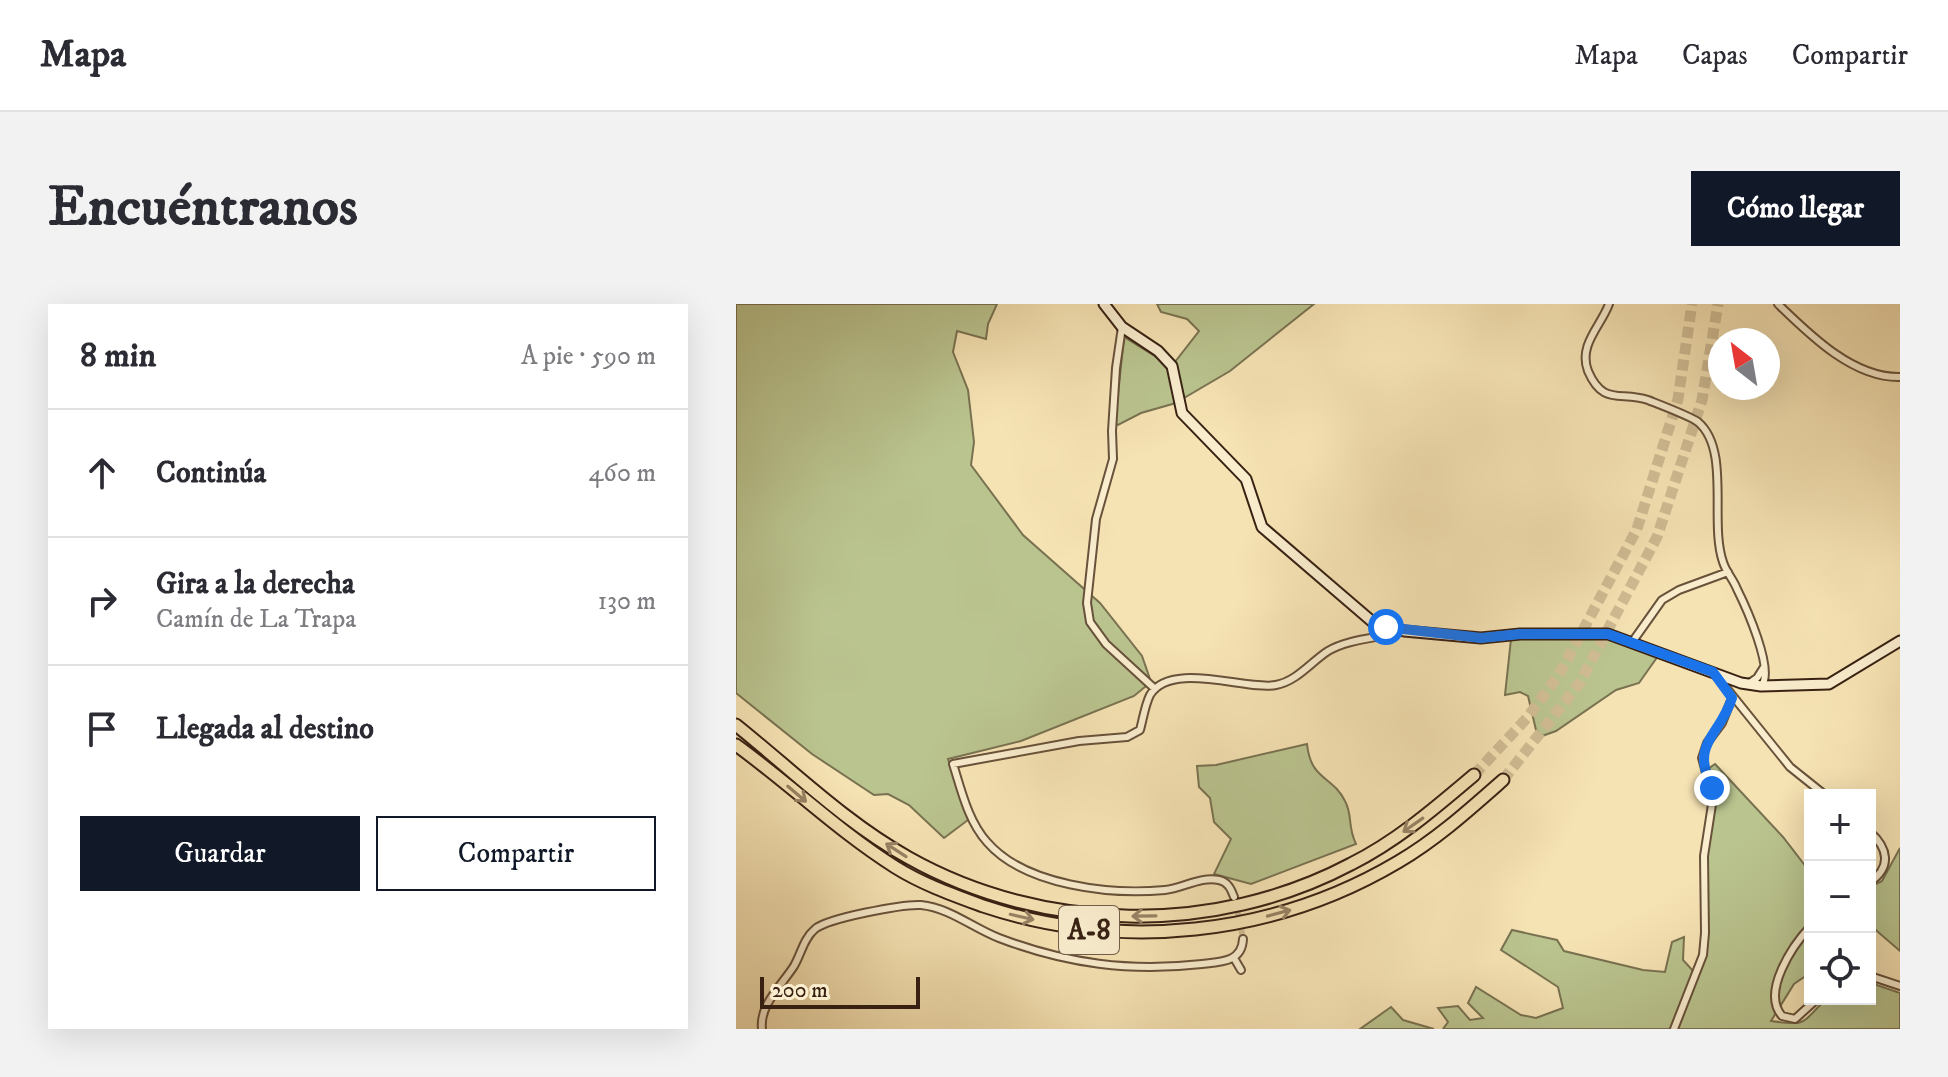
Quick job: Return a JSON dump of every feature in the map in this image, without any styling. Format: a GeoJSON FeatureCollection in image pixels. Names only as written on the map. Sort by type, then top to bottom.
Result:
{"type":"FeatureCollection","features":[{"type":"Feature","properties":{"kind":"highway","name":"A-8"},"geometry":{"type":"LineString","coordinates":[[736,725],[862,827],[910,859],[962,883],[1017,901],[1066,911],[1121,917],[1222,910],[1305,885],[1351,865],[1387,843],[1424,818],[1474,775]]}},
{"type":"Feature","properties":{"kind":"highway","name":"A-8"},"geometry":{"type":"LineString","coordinates":[[736,745],[837,827],[896,868],[948,893],[1015,916],[1121,933],[1174,932],[1228,925],[1312,904],[1399,862],[1436,837],[1503,780]]}},
{"type":"Feature","properties":{"kind":"street"},"geometry":{"type":"LineString","coordinates":[[1104,304],[1122,327],[1158,351],[1172,366],[1182,413],[1246,479],[1262,527],[1367,619],[1404,631],[1481,638],[1596,633],[1621,637],[1744,684],[1761,686],[1829,684],[1900,641]]}},
{"type":"Feature","properties":{"kind":"street"},"geometry":{"type":"LineString","coordinates":[[1609,304],[1586,346],[1588,370],[1597,386],[1613,398],[1647,400],[1688,417],[1704,429],[1716,448],[1720,549],[1752,625],[1763,670],[1761,686]]}},
{"type":"Feature","properties":{"kind":"street"},"geometry":{"type":"LineString","coordinates":[[1778,304],[1825,345],[1870,374],[1900,377]]}},
{"type":"Feature","properties":{"kind":"street"},"geometry":{"type":"LineString","coordinates":[[1122,327],[1116,368],[1113,459],[1096,519],[1087,603],[1090,622],[1106,644],[1155,689]]}},
{"type":"Feature","properties":{"kind":"street"},"geometry":{"type":"LineString","coordinates":[[1633,641],[1662,600],[1679,590],[1728,572]]}},
{"type":"Feature","properties":{"kind":"street"},"geometry":{"type":"LineString","coordinates":[[1234,897],[1229,884],[1220,880],[1130,892],[1055,881],[1025,869],[998,854],[980,832],[962,794],[953,764],[1079,741],[1133,735],[1140,730],[1149,696],[1155,689],[1183,679],[1204,677],[1263,686],[1278,685],[1308,668],[1330,650],[1404,631]]}},
{"type":"Feature","properties":{"kind":"street"},"geometry":{"type":"LineString","coordinates":[[1674,1029],[1703,955],[1704,856],[1713,798],[1702,758],[1733,696],[1763,670]]}},
{"type":"Feature","properties":{"kind":"street"},"geometry":{"type":"LineString","coordinates":[[1713,672],[1790,767],[1818,789]]}},
{"type":"Feature","properties":{"kind":"street"},"geometry":{"type":"LineString","coordinates":[[1729,678],[1733,696]]}},
{"type":"Feature","properties":{"kind":"street"},"geometry":{"type":"LineString","coordinates":[[1876,838],[1883,845],[1886,859],[1876,878]]}},
{"type":"Feature","properties":{"kind":"street"},"geometry":{"type":"LineString","coordinates":[[762,1029],[763,1012],[795,965],[812,931],[825,922],[904,906],[935,908],[995,937],[1049,956],[1097,965],[1169,968],[1234,958],[1242,948],[1243,939]]}},
{"type":"Feature","properties":{"kind":"street"},"geometry":{"type":"LineString","coordinates":[[1804,934],[1782,968],[1776,1007],[1782,1016],[1795,1019],[1810,1005]]}},
{"type":"Feature","properties":{"kind":"street"},"geometry":{"type":"LineString","coordinates":[[1234,958],[1241,970]]}},
{"type":"Feature","properties":{"kind":"street"},"geometry":{"type":"LineString","coordinates":[[1876,978],[1900,986]]}},
{"type":"Feature","properties":{"kind":"green space"},"geometry":{"type":"Polygon","coordinates":[[[736,304],[997,304],[988,324],[986,339],[957,331],[953,352],[968,390],[974,442],[971,465],[1023,535],[1100,603],[1142,656],[1151,682],[1134,696],[1021,741],[948,759],[968,820],[944,838],[909,805],[888,794],[874,795],[812,754],[736,693],[736,304]]]}},
{"type":"Feature","properties":{"kind":"green space"},"geometry":{"type":"Polygon","coordinates":[[[1157,304],[1314,304],[1230,371],[1184,398],[1175,362],[1199,331],[1187,319],[1161,312],[1157,304]]]}},
{"type":"Feature","properties":{"kind":"green space"},"geometry":{"type":"Polygon","coordinates":[[[1124,337],[1166,363],[1176,403],[1141,413],[1118,425],[1115,424],[1124,337]]]}},
{"type":"Feature","properties":{"kind":"green space"},"geometry":{"type":"Polygon","coordinates":[[[1608,637],[1658,656],[1639,683],[1616,690],[1556,731],[1542,736],[1536,730],[1528,696],[1520,692],[1505,695],[1511,639],[1608,637]]]}},
{"type":"Feature","properties":{"kind":"green space"},"geometry":{"type":"Polygon","coordinates":[[[1307,744],[1317,771],[1345,801],[1356,844],[1251,884],[1214,874],[1231,839],[1214,822],[1210,798],[1199,787],[1197,766],[1216,765],[1307,744]]]}},
{"type":"Feature","properties":{"kind":"green space"},"geometry":{"type":"Polygon","coordinates":[[[1715,764],[1804,864],[1804,977],[1794,984],[1771,1021],[1798,1023],[1820,1005],[1876,1005],[1876,985],[1900,993],[1900,1029],[1443,1029],[1448,1022],[1438,1008],[1458,1006],[1470,1020],[1483,1018],[1468,1003],[1476,987],[1521,1015],[1536,1018],[1563,1008],[1558,987],[1501,950],[1512,930],[1557,940],[1564,951],[1643,970],[1665,972],[1672,942],[1684,937],[1683,960],[1694,972],[1704,955],[1705,860],[1714,813],[1708,769],[1715,764]]]}},
{"type":"Feature","properties":{"kind":"green space"},"geometry":{"type":"Polygon","coordinates":[[[1900,848],[1900,951],[1876,930],[1876,884],[1882,881],[1900,848]]]}},
{"type":"Feature","properties":{"kind":"green space"},"geometry":{"type":"Polygon","coordinates":[[[1391,1007],[1403,1020],[1434,1029],[1360,1029],[1391,1007]]]}},
{"type":"Feature","properties":{"kind":"tunnel"},"geometry":{"type":"LineString","coordinates":[[1474,775],[1527,718],[1560,673],[1637,529],[1678,399],[1692,304]]}},
{"type":"Feature","properties":{"kind":"tunnel"},"geometry":{"type":"LineString","coordinates":[[1503,780],[1579,684],[1657,537],[1702,400],[1718,304]]}},
{"type":"Feature","properties":{"kind":"tunnel"},"geometry":{"type":"LineString","coordinates":[[1236,903],[1243,939]]}},
{"type":"Feature","properties":{"kind":"route"},"geometry":{"type":"LineString","coordinates":[[1386,627],[1481,638],[1520,634],[1608,634],[1713,672],[1732,698],[1702,758],[1712,788]]}}]}
